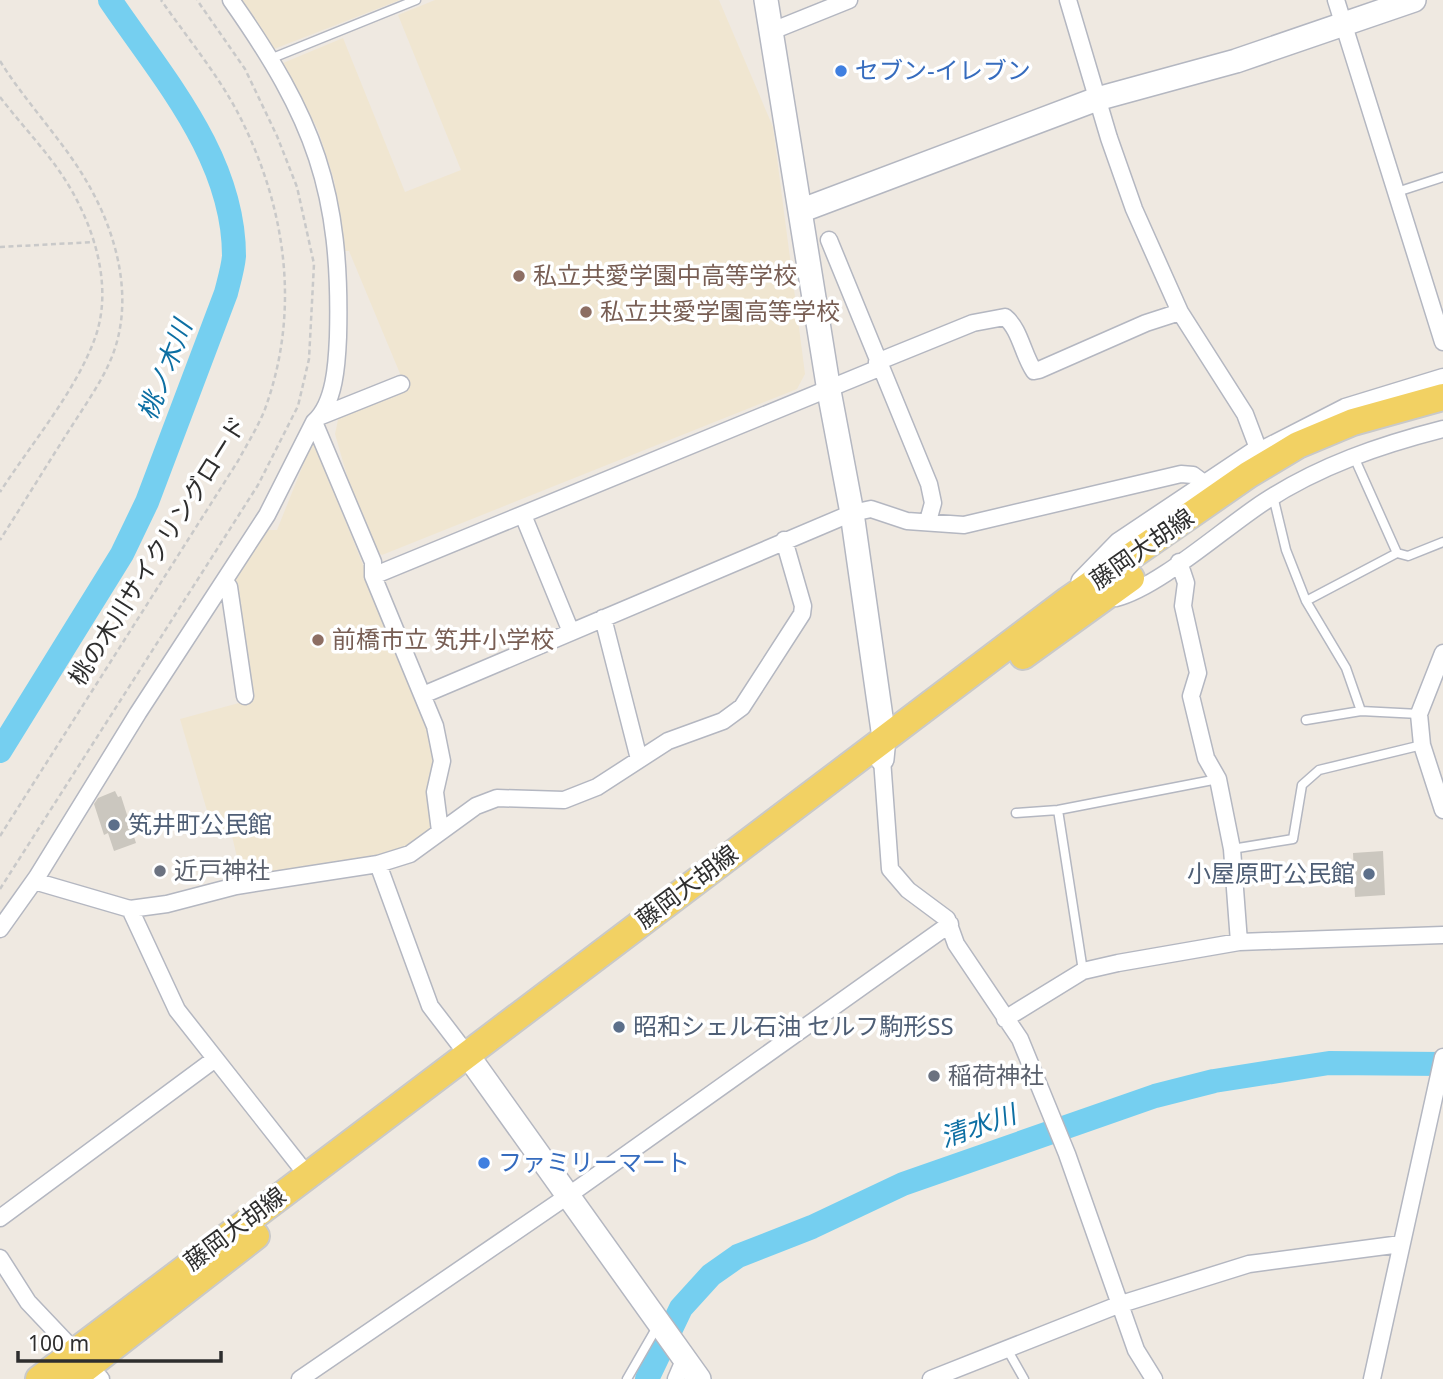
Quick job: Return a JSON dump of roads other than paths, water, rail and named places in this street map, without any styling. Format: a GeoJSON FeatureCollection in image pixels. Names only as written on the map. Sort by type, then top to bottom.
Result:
{"type":"FeatureCollection","features":[{"type":"Feature","properties":{"kind":"main road"},"geometry":{"type":"LineString","coordinates":[[1355,439],[1443,397]]}},
{"type":"Feature","properties":{"kind":"main road"},"geometry":{"type":"LineString","coordinates":[[1355,439],[1443,415]]}},
{"type":"Feature","properties":{"kind":"main road","name":"藤岡大胡線"},"geometry":{"type":"LineString","coordinates":[[883,748],[1256,491],[1306,462],[1355,439]]}},
{"type":"Feature","properties":{"kind":"main road","name":"藤岡大胡線"},"geometry":{"type":"LineString","coordinates":[[39,1379],[84,1369],[470,1060],[883,748],[1068,600],[1248,475],[1298,445],[1355,439]]}},
{"type":"Feature","properties":{"kind":"main road","name":"藤岡大胡線"},"geometry":{"type":"LineString","coordinates":[[84,1369],[307,1175],[470,1060]]}},
{"type":"Feature","properties":{"kind":"street"},"geometry":{"type":"LineString","coordinates":[[0,929],[34,881],[138,713],[275,502],[330,390],[337,350],[339,289],[334,220],[310,133],[270,59],[231,0]]}},
{"type":"Feature","properties":{"kind":"street"},"geometry":{"type":"LineString","coordinates":[[766,0],[829,391],[852,513],[883,748],[890,869],[908,890],[943,914],[950,924],[956,944],[1020,1039],[1067,1154],[1118,1305],[1136,1350],[1154,1379]]}},
{"type":"Feature","properties":{"kind":"street"},"geometry":{"type":"LineString","coordinates":[[772,31],[849,0]]}},
{"type":"Feature","properties":{"kind":"street"},"geometry":{"type":"LineString","coordinates":[[1068,0],[1097,99],[1134,209],[1180,312],[1245,414],[1259,451]]}},
{"type":"Feature","properties":{"kind":"street"},"geometry":{"type":"LineString","coordinates":[[1336,0],[1443,342]]}},
{"type":"Feature","properties":{"kind":"street"},"geometry":{"type":"LineString","coordinates":[[800,211],[1097,99],[1236,61],[1415,0]]}},
{"type":"Feature","properties":{"kind":"street"},"geometry":{"type":"LineString","coordinates":[[829,240],[932,493],[928,521]]}},
{"type":"Feature","properties":{"kind":"street"},"geometry":{"type":"LineString","coordinates":[[373,576],[829,391],[878,365],[973,323],[1005,317],[1012,322],[1034,371],[1146,323],[1180,312]]}},
{"type":"Feature","properties":{"kind":"street"},"geometry":{"type":"LineString","coordinates":[[1068,600],[1120,544],[1205,484],[1259,451],[1321,417],[1443,377]]}},
{"type":"Feature","properties":{"kind":"street"},"geometry":{"type":"LineString","coordinates":[[318,419],[401,384]]}},
{"type":"Feature","properties":{"kind":"street"},"geometry":{"type":"LineString","coordinates":[[318,419],[373,562],[373,576],[435,726],[442,761],[435,792],[440,831]]}},
{"type":"Feature","properties":{"kind":"street"},"geometry":{"type":"LineString","coordinates":[[1103,598],[1117,598],[1132,593],[1355,439],[1443,429]]}},
{"type":"Feature","properties":{"kind":"street"},"geometry":{"type":"LineString","coordinates":[[423,695],[852,513],[871,509],[907,521],[964,525],[1181,474],[1193,475],[1205,484]]}},
{"type":"Feature","properties":{"kind":"street"},"geometry":{"type":"LineString","coordinates":[[523,515],[571,632]]}},
{"type":"Feature","properties":{"kind":"street"},"geometry":{"type":"LineString","coordinates":[[34,881],[130,909],[167,904],[236,886],[378,864],[410,854],[476,806],[498,798],[564,800],[597,787],[668,741],[723,721],[742,707],[803,609],[784,540]]}},
{"type":"Feature","properties":{"kind":"street"},"geometry":{"type":"LineString","coordinates":[[1175,565],[1186,583],[1183,606],[1198,673],[1191,696],[1206,758],[1218,779],[1232,849],[1239,942]]}},
{"type":"Feature","properties":{"kind":"street"},"geometry":{"type":"LineString","coordinates":[[225,582],[229,587],[239,635],[245,696]]}},
{"type":"Feature","properties":{"kind":"street"},"geometry":{"type":"LineString","coordinates":[[603,618],[639,759]]}},
{"type":"Feature","properties":{"kind":"street"},"geometry":{"type":"LineString","coordinates":[[1443,653],[1419,714],[1422,745],[1435,764],[1443,810]]}},
{"type":"Feature","properties":{"kind":"street"},"geometry":{"type":"LineString","coordinates":[[378,864],[430,1006],[660,1323],[681,1368],[699,1379]]}},
{"type":"Feature","properties":{"kind":"street"},"geometry":{"type":"LineString","coordinates":[[130,909],[177,1010],[307,1175]]}},
{"type":"Feature","properties":{"kind":"street"},"geometry":{"type":"LineString","coordinates":[[300,1379],[569,1195],[950,924]]}},
{"type":"Feature","properties":{"kind":"street"},"geometry":{"type":"LineString","coordinates":[[1005,1019],[1083,971],[1239,942],[1443,934]]}},
{"type":"Feature","properties":{"kind":"street"},"geometry":{"type":"LineString","coordinates":[[1372,1379],[1443,1057]]}},
{"type":"Feature","properties":{"kind":"street"},"geometry":{"type":"LineString","coordinates":[[0,1218],[215,1059]]}},
{"type":"Feature","properties":{"kind":"street"},"geometry":{"type":"LineString","coordinates":[[931,1379],[1118,1305],[1249,1264],[1401,1244]]}},
{"type":"Feature","properties":{"kind":"street"},"geometry":{"type":"LineString","coordinates":[[0,1258],[28,1302],[84,1369]]}},
{"type":"Feature","properties":{"kind":"lane"},"geometry":{"type":"LineString","coordinates":[[270,59],[416,0]]}},
{"type":"Feature","properties":{"kind":"lane"},"geometry":{"type":"LineString","coordinates":[[1397,192],[1443,177]]}},
{"type":"Feature","properties":{"kind":"lane"},"geometry":{"type":"LineString","coordinates":[[1355,439],[1396,553]]}},
{"type":"Feature","properties":{"kind":"lane"},"geometry":{"type":"LineString","coordinates":[[1273,496],[1286,550],[1306,601],[1346,668],[1362,711]]}},
{"type":"Feature","properties":{"kind":"lane"},"geometry":{"type":"LineString","coordinates":[[1306,601],[1396,553],[1408,556],[1443,542]]}},
{"type":"Feature","properties":{"kind":"lane"},"geometry":{"type":"LineString","coordinates":[[1306,720],[1362,711],[1419,714]]}},
{"type":"Feature","properties":{"kind":"lane"},"geometry":{"type":"LineString","coordinates":[[1232,849],[1293,839],[1302,786],[1319,770],[1422,745]]}},
{"type":"Feature","properties":{"kind":"lane"},"geometry":{"type":"LineString","coordinates":[[1016,813],[1058,810],[1218,779]]}},
{"type":"Feature","properties":{"kind":"lane"},"geometry":{"type":"LineString","coordinates":[[1058,810],[1083,971]]}},
{"type":"Feature","properties":{"kind":"lane"},"geometry":{"type":"LineString","coordinates":[[627,1379],[660,1323]]}},
{"type":"Feature","properties":{"kind":"lane"},"geometry":{"type":"LineString","coordinates":[[1007,1349],[1024,1379]]}},
{"type":"Feature","properties":{"kind":"waterway","name":"桃ノ木川"},"geometry":{"type":"LineString","coordinates":[[0,751],[122,554],[147,502],[226,293],[234,256],[231,220],[222,185],[208,152],[192,120],[110,0]]}},
{"type":"Feature","properties":{"kind":"waterway","name":"清水川"},"geometry":{"type":"LineString","coordinates":[[647,1379],[681,1308],[711,1275],[738,1256],[812,1227],[903,1184],[1155,1096],[1214,1081],[1329,1063],[1443,1064]]}},
{"type":"Feature","properties":{"kind":"place","name":"セブン-イレブン"},"geometry":{"type":"Point","coordinates":[841,71]}},
{"type":"Feature","properties":{"kind":"place","name":"私立共愛学園中高等学校"},"geometry":{"type":"Point","coordinates":[519,276]}},
{"type":"Feature","properties":{"kind":"place","name":"私立共愛学園高等学校"},"geometry":{"type":"Point","coordinates":[586,312]}},
{"type":"Feature","properties":{"kind":"place","name":"前橋市立 笂井小学校"},"geometry":{"type":"Point","coordinates":[318,640]}},
{"type":"Feature","properties":{"kind":"place","name":"笂井町公民館"},"geometry":{"type":"Point","coordinates":[114,825]}},
{"type":"Feature","properties":{"kind":"place","name":"近戸神社"},"geometry":{"type":"Point","coordinates":[160,871]}},
{"type":"Feature","properties":{"kind":"place","name":"小屋原町公民館"},"geometry":{"type":"Point","coordinates":[1369,874]}},
{"type":"Feature","properties":{"kind":"place","name":"昭和シェル石油 セルフ駒形SS"},"geometry":{"type":"Point","coordinates":[619,1027]}},
{"type":"Feature","properties":{"kind":"place","name":"稲荷神社"},"geometry":{"type":"Point","coordinates":[934,1076]}},
{"type":"Feature","properties":{"kind":"place","name":"ファミリーマート"},"geometry":{"type":"Point","coordinates":[484,1163]}}]}
